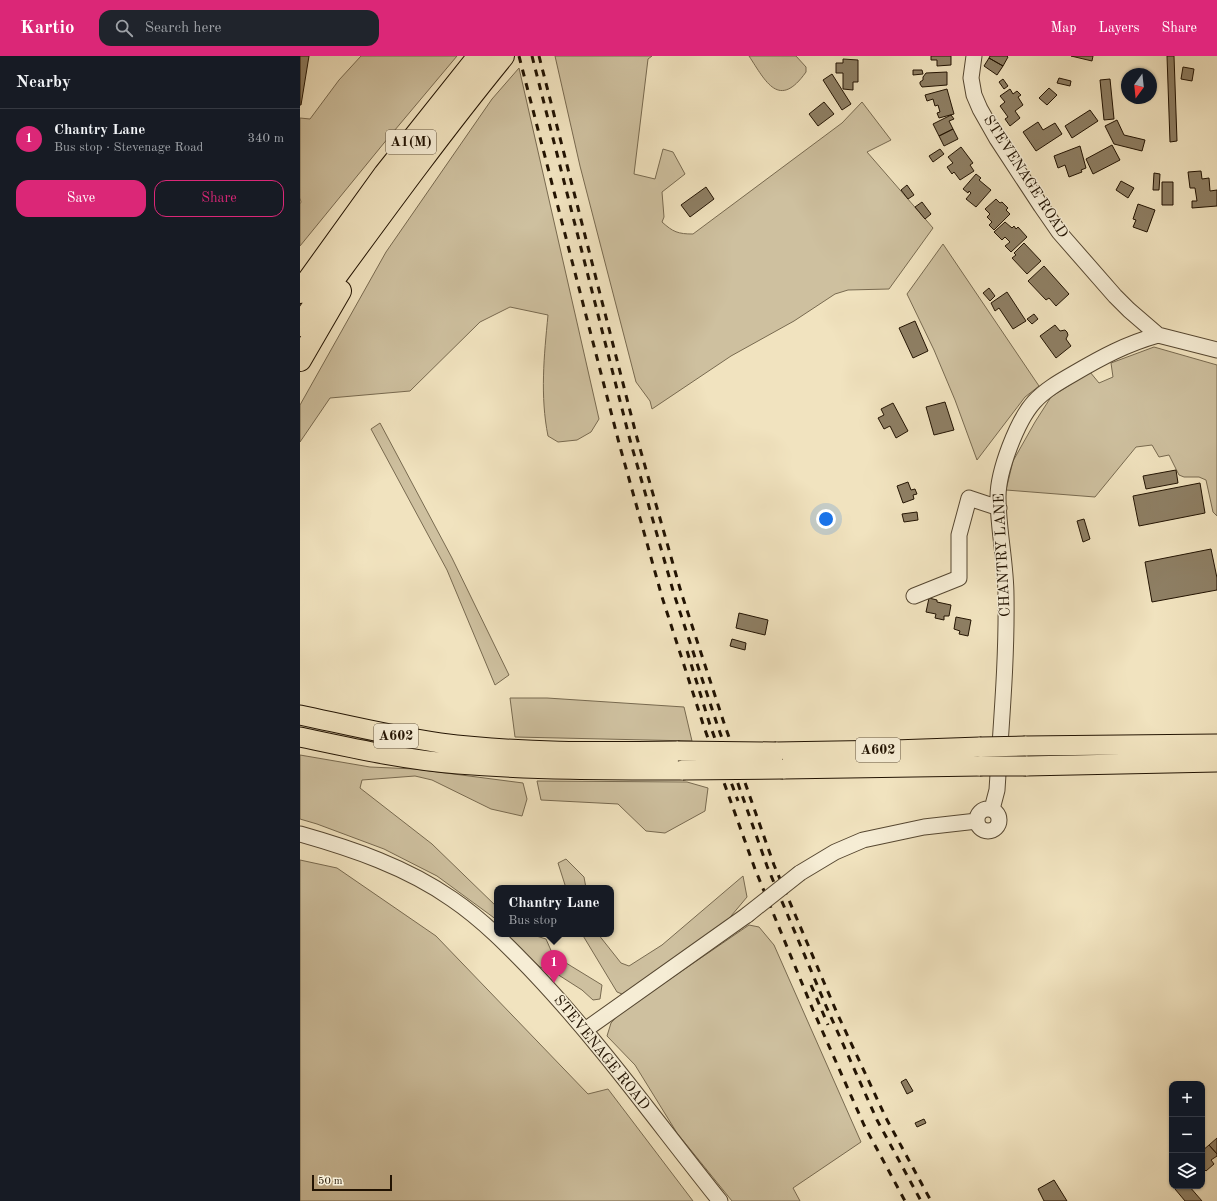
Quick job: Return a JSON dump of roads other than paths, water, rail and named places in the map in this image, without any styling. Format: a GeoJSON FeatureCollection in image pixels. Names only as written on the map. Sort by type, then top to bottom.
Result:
{"type":"FeatureCollection","features":[{"type":"Feature","properties":{"kind":"highway","name":"A1(M)"},"geometry":{"type":"LineString","coordinates":[[300,325],[481,83],[503,56]]}},
{"type":"Feature","properties":{"kind":"highway","name":"A1(M)"},"geometry":{"type":"LineString","coordinates":[[300,292],[385,174],[476,59]]}},
{"type":"Feature","properties":{"kind":"highway"},"geometry":{"type":"LineString","coordinates":[[300,360],[386,209]]}},
{"type":"Feature","properties":{"kind":"highway"},"geometry":{"type":"LineString","coordinates":[[300,274],[350,223]]}},
{"type":"Feature","properties":{"kind":"main road","name":"A602"},"geometry":{"type":"LineString","coordinates":[[300,714],[394,736],[441,743],[493,748],[605,752],[776,752],[1025,746],[1217,744]]}},
{"type":"Feature","properties":{"kind":"main road","name":"A602"},"geometry":{"type":"LineString","coordinates":[[300,737],[384,754],[457,764],[533,768],[683,770],[1217,762]]}},
{"type":"Feature","properties":{"kind":"street","name":"STEVENAGE ROAD"},"geometry":{"type":"LineString","coordinates":[[974,56],[970,78],[974,95],[997,139],[1041,206],[1059,232],[1105,285],[1129,310],[1158,335]]}},
{"type":"Feature","properties":{"kind":"street"},"geometry":{"type":"LineString","coordinates":[[1158,335],[1217,350]]}},
{"type":"Feature","properties":{"kind":"street","name":"CHANTRY LANE"},"geometry":{"type":"LineString","coordinates":[[585,1030],[747,915],[800,873],[835,852],[863,840],[924,827],[976,821],[979,827],[985,831],[995,828],[999,818],[992,809],[997,790],[1006,636],[1006,584],[998,495],[1005,459],[1020,424],[1034,402],[1052,386],[1097,359],[1137,341],[1158,335]]}},
{"type":"Feature","properties":{"kind":"street"},"geometry":{"type":"LineString","coordinates":[[914,596],[959,578],[959,535],[969,498],[999,508]]}},
{"type":"Feature","properties":{"kind":"street","name":"STEVENAGE ROAD"},"geometry":{"type":"LineString","coordinates":[[300,834],[358,851],[389,864],[453,899],[494,933]]}},
{"type":"Feature","properties":{"kind":"street","name":"STEVENAGE ROAD"},"geometry":{"type":"LineString","coordinates":[[498,937],[552,992],[585,1030],[720,1201]]}},
{"type":"Feature","properties":{"kind":"railway"},"geometry":{"type":"LineString","coordinates":[[519,56],[619,443],[662,597],[704,727],[755,869],[813,1010],[864,1125],[905,1201]]}},
{"type":"Feature","properties":{"kind":"railway"},"geometry":{"type":"LineString","coordinates":[[532,56],[630,440],[674,594],[717,724],[767,866],[826,1006],[877,1120],[921,1201]]}},
{"type":"Feature","properties":{"kind":"railway"},"geometry":{"type":"LineString","coordinates":[[539,56],[637,438],[681,592],[724,723],[774,865],[837,1013],[886,1118],[931,1201]]}},
{"type":"Feature","properties":{"kind":"railway"},"geometry":{"type":"LineString","coordinates":[[687,651],[710,725],[738,801]]}},
{"type":"Feature","properties":{"kind":"railway"},"geometry":{"type":"LineString","coordinates":[[811,985],[828,1025]]}},
{"type":"Feature","properties":{"kind":"place","name":"Chantry Lane"},"geometry":{"type":"Point","coordinates":[554,983]}}]}
